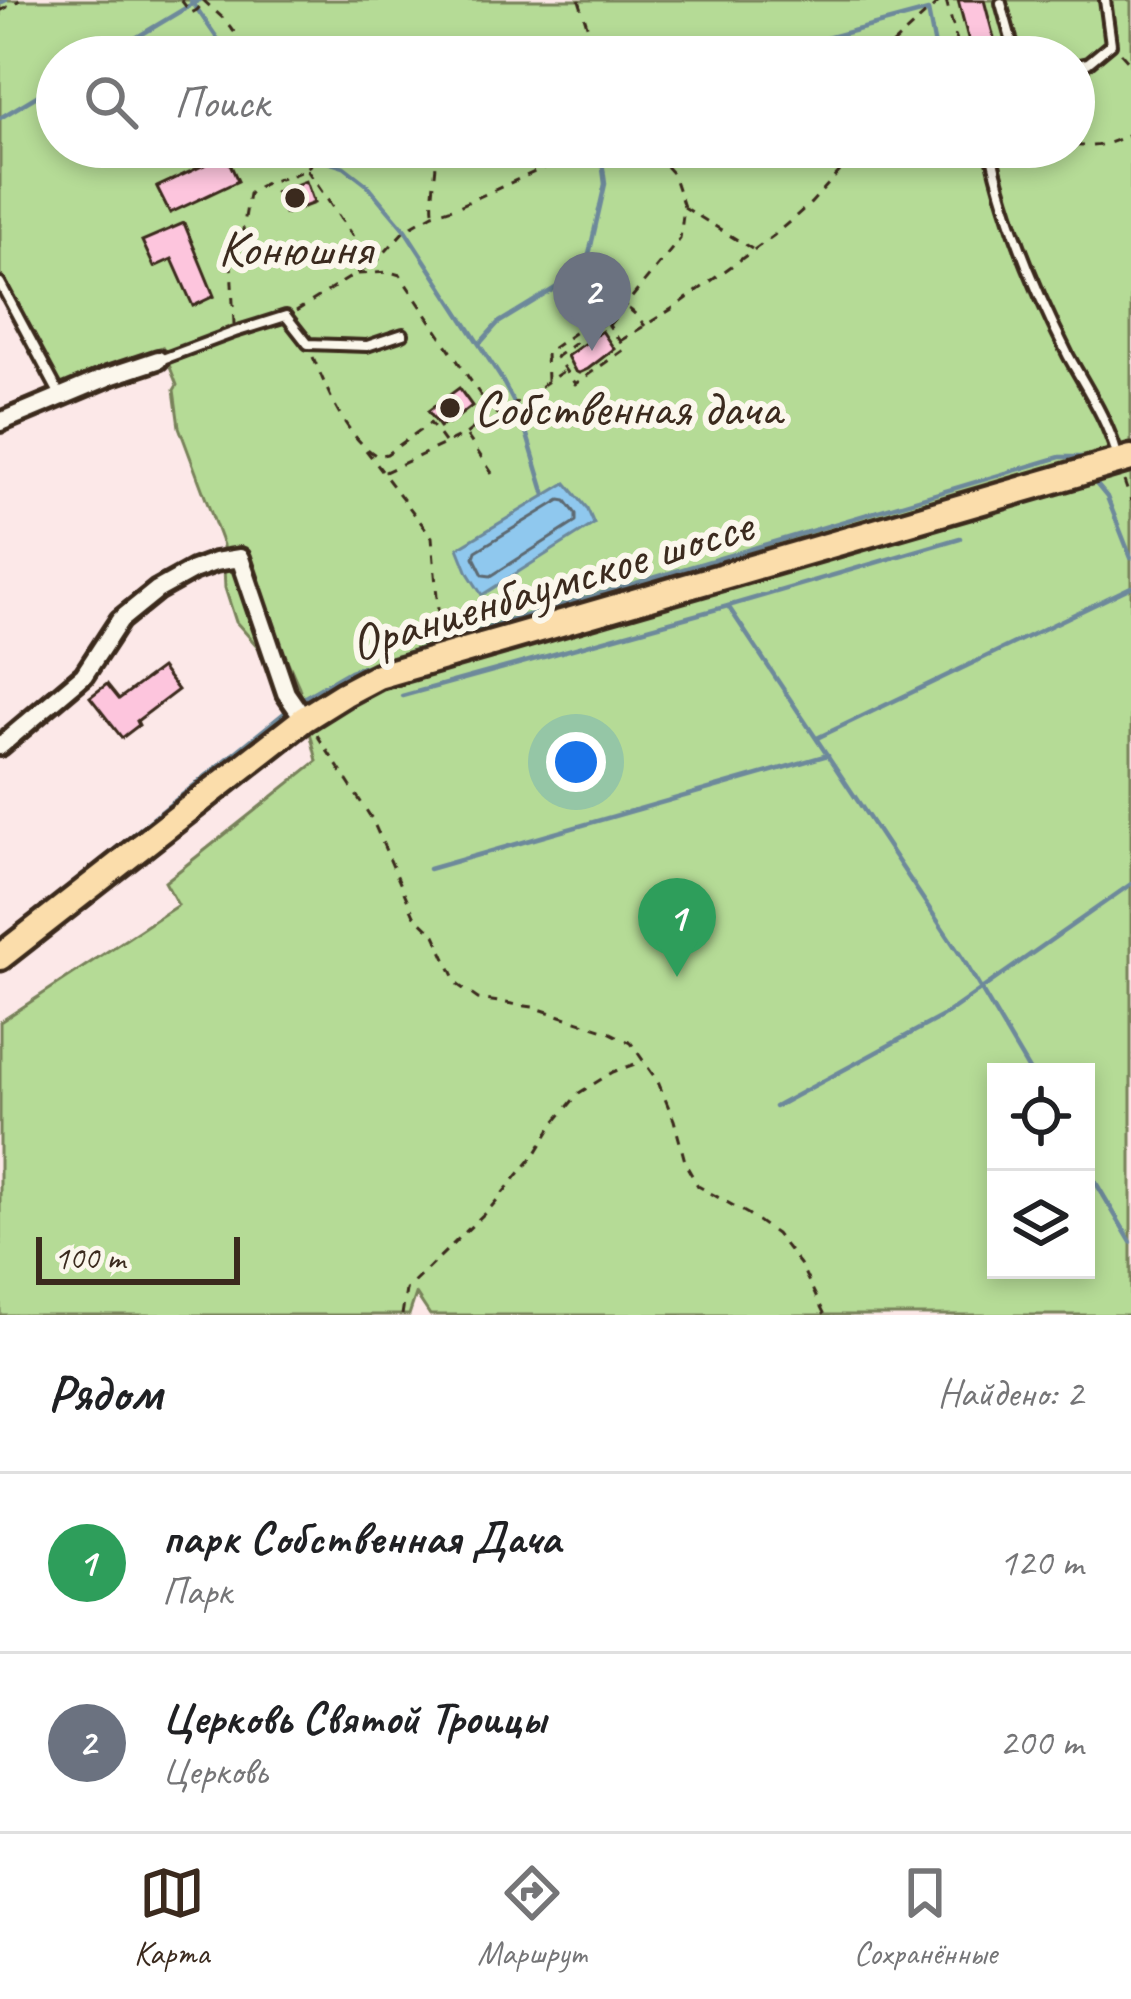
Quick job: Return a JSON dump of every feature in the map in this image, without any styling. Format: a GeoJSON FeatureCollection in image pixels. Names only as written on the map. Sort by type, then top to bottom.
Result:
{"type":"FeatureCollection","features":[{"type":"Feature","properties":{"kind":"main road","name":"Ораниенбаумское шоссе"},"geometry":{"type":"LineString","coordinates":[[0,957],[304,719],[344,694],[398,670],[1125,460]]}},
{"type":"Feature","properties":{"kind":"street"},"geometry":{"type":"LineString","coordinates":[[0,422],[158,360]]}},
{"type":"Feature","properties":{"kind":"street"},"geometry":{"type":"LineString","coordinates":[[0,746],[84,675],[119,620],[193,569],[240,558],[286,693],[304,719]]}},
{"type":"Feature","properties":{"kind":"lane"},"geometry":{"type":"LineString","coordinates":[[1095,57],[1111,44],[1105,0]]}},
{"type":"Feature","properties":{"kind":"lane"},"geometry":{"type":"LineString","coordinates":[[1001,3],[1010,36]]}},
{"type":"Feature","properties":{"kind":"lane"},"geometry":{"type":"LineString","coordinates":[[994,168],[1025,258],[1070,359],[1125,460]]}},
{"type":"Feature","properties":{"kind":"lane"},"geometry":{"type":"LineString","coordinates":[[0,283],[60,397]]}},
{"type":"Feature","properties":{"kind":"lane"},"geometry":{"type":"LineString","coordinates":[[158,360],[286,316],[308,344],[367,346],[403,334]]}},
{"type":"Feature","properties":{"kind":"path"},"geometry":{"type":"LineString","coordinates":[[0,11],[20,0]]}},
{"type":"Feature","properties":{"kind":"path"},"geometry":{"type":"LineString","coordinates":[[181,0],[191,13],[204,0],[235,36]]}},
{"type":"Feature","properties":{"kind":"path"},"geometry":{"type":"LineString","coordinates":[[579,0],[591,36]]}},
{"type":"Feature","properties":{"kind":"path"},"geometry":{"type":"LineString","coordinates":[[903,36],[944,0],[955,36]]}},
{"type":"Feature","properties":{"kind":"path"},"geometry":{"type":"LineString","coordinates":[[1111,44],[1131,64]]}},
{"type":"Feature","properties":{"kind":"path"},"geometry":{"type":"LineString","coordinates":[[1095,146],[1131,133]]}},
{"type":"Feature","properties":{"kind":"path"},"geometry":{"type":"LineString","coordinates":[[433,214],[436,168]]}},
{"type":"Feature","properties":{"kind":"path"},"geometry":{"type":"LineString","coordinates":[[286,316],[378,260],[405,230],[543,168]]}},
{"type":"Feature","properties":{"kind":"path"},"geometry":{"type":"LineString","coordinates":[[609,326],[680,239],[684,207],[668,168]]}},
{"type":"Feature","properties":{"kind":"path"},"geometry":{"type":"LineString","coordinates":[[620,341],[754,250],[812,203],[842,168]]}},
{"type":"Feature","properties":{"kind":"path"},"geometry":{"type":"LineString","coordinates":[[235,332],[231,263],[242,236],[249,194],[266,182],[306,169],[360,247],[378,260]]}},
{"type":"Feature","properties":{"kind":"path"},"geometry":{"type":"LineString","coordinates":[[684,207],[754,250]]}},
{"type":"Feature","properties":{"kind":"path"},"geometry":{"type":"LineString","coordinates":[[358,274],[400,275],[492,413]]}},
{"type":"Feature","properties":{"kind":"path"},"geometry":{"type":"LineString","coordinates":[[547,382],[545,353],[614,305],[634,313],[645,326]]}},
{"type":"Feature","properties":{"kind":"path"},"geometry":{"type":"LineString","coordinates":[[606,321],[620,341],[625,349],[575,384],[556,357],[606,321]]}},
{"type":"Feature","properties":{"kind":"path"},"geometry":{"type":"LineString","coordinates":[[308,344],[352,434],[432,537],[440,634]]}},
{"type":"Feature","properties":{"kind":"path"},"geometry":{"type":"LineString","coordinates":[[383,472],[466,434],[565,370]]}},
{"type":"Feature","properties":{"kind":"path"},"geometry":{"type":"LineString","coordinates":[[364,448],[377,456],[430,423],[445,443]]}},
{"type":"Feature","properties":{"kind":"path"},"geometry":{"type":"LineString","coordinates":[[466,434],[492,473]]}},
{"type":"Feature","properties":{"kind":"path"},"geometry":{"type":"LineString","coordinates":[[1125,460],[1131,501]]}},
{"type":"Feature","properties":{"kind":"path"},"geometry":{"type":"LineString","coordinates":[[304,719],[372,819],[414,915],[435,935],[458,985],[478,999],[532,1007],[607,1030],[632,1043],[658,1082],[686,1165],[698,1186],[776,1234],[800,1264],[825,1315]]}},
{"type":"Feature","properties":{"kind":"path"},"geometry":{"type":"LineString","coordinates":[[402,1315],[406,1290],[492,1206],[579,1093],[613,1072],[645,1061]]}},
{"type":"Feature","properties":{"kind":"green space"},"geometry":{"type":"Polygon","coordinates":[[[0,0],[1131,0],[1131,1315],[430,1315],[416,1294],[409,1315],[0,1315],[0,1022],[178,905],[165,882],[317,761],[299,687],[280,644],[259,648],[236,622],[225,588],[223,545],[179,427],[177,385],[162,347],[60,387],[0,274],[0,0]]]}},
{"type":"Feature","properties":{"kind":"water"},"geometry":{"type":"Polygon","coordinates":[[[566,483],[594,524],[482,595],[458,548],[566,483]]]}},
{"type":"Feature","properties":{"kind":"building"},"geometry":{"type":"Polygon","coordinates":[[[958,0],[984,0],[993,36],[967,36],[958,0]]]}},
{"type":"Feature","properties":{"kind":"building"},"geometry":{"type":"Polygon","coordinates":[[[198,168],[232,168],[238,181],[170,213],[157,187],[198,168]]]}},
{"type":"Feature","properties":{"kind":"building","name":"Конюшня"},"geometry":{"type":"Polygon","coordinates":[[[306,181],[314,203],[285,214],[276,192],[306,181]]]}},
{"type":"Feature","properties":{"kind":"building"},"geometry":{"type":"Polygon","coordinates":[[[184,223],[214,296],[193,306],[172,259],[154,267],[142,241],[184,223]]]}},
{"type":"Feature","properties":{"kind":"building"},"geometry":{"type":"Polygon","coordinates":[[[602,331],[614,349],[588,369],[575,371],[567,356],[602,331]]]}},
{"type":"Feature","properties":{"kind":"building","name":"Собственная дача"},"geometry":{"type":"Polygon","coordinates":[[[459,388],[472,406],[440,427],[428,411],[459,388]]]}},
{"type":"Feature","properties":{"kind":"building"},"geometry":{"type":"Polygon","coordinates":[[[161,668],[178,690],[122,738],[90,697],[107,684],[119,699],[161,668]]]}},
{"type":"Feature","properties":{"kind":"waterway"},"geometry":{"type":"LineString","coordinates":[[0,3],[6,0]]}},
{"type":"Feature","properties":{"kind":"waterway"},"geometry":{"type":"LineString","coordinates":[[191,0],[216,36]]}},
{"type":"Feature","properties":{"kind":"waterway"},"geometry":{"type":"LineString","coordinates":[[139,36],[199,0]]}},
{"type":"Feature","properties":{"kind":"waterway"},"geometry":{"type":"LineString","coordinates":[[834,36],[928,11],[933,36]]}},
{"type":"Feature","properties":{"kind":"waterway"},"geometry":{"type":"LineString","coordinates":[[0,118],[36,97]]}},
{"type":"Feature","properties":{"kind":"waterway"},"geometry":{"type":"LineString","coordinates":[[345,168],[366,184],[405,230],[501,378],[522,418],[545,495]]}},
{"type":"Feature","properties":{"kind":"waterway"},"geometry":{"type":"LineString","coordinates":[[481,342],[498,323],[562,284],[588,259],[605,184],[603,168]]}},
{"type":"Feature","properties":{"kind":"waterway"},"geometry":{"type":"LineString","coordinates":[[305,697],[350,671],[515,619],[1060,457],[1083,457]]}},
{"type":"Feature","properties":{"kind":"waterway"},"geometry":{"type":"LineString","coordinates":[[1093,480],[1107,497],[1131,558]]}},
{"type":"Feature","properties":{"kind":"waterway"},"geometry":{"type":"LineString","coordinates":[[402,696],[960,538]]}},
{"type":"Feature","properties":{"kind":"waterway"},"geometry":{"type":"LineString","coordinates":[[817,738],[1131,587]]}},
{"type":"Feature","properties":{"kind":"waterway"},"geometry":{"type":"LineString","coordinates":[[728,606],[963,959],[1025,1063]]}},
{"type":"Feature","properties":{"kind":"waterway"},"geometry":{"type":"LineString","coordinates":[[74,882],[288,710]]}},
{"type":"Feature","properties":{"kind":"waterway"},"geometry":{"type":"LineString","coordinates":[[429,869],[828,755]]}},
{"type":"Feature","properties":{"kind":"waterway"},"geometry":{"type":"LineString","coordinates":[[775,1107],[943,1016],[1131,884]]}},
{"type":"Feature","properties":{"kind":"waterway"},"geometry":{"type":"LineString","coordinates":[[1089,1171],[1131,1242]]}},
{"type":"Feature","properties":{"kind":"place","name":"Конюшня"},"geometry":{"type":"Point","coordinates":[295,198]}},
{"type":"Feature","properties":{"kind":"place","name":"Церковь Святой Троицы"},"geometry":{"type":"Point","coordinates":[592,351]}},
{"type":"Feature","properties":{"kind":"place","name":"Собственная дача"},"geometry":{"type":"Point","coordinates":[450,408]}},
{"type":"Feature","properties":{"kind":"place","name":"парк Собственная Дача"},"geometry":{"type":"Point","coordinates":[677,977]}}]}
